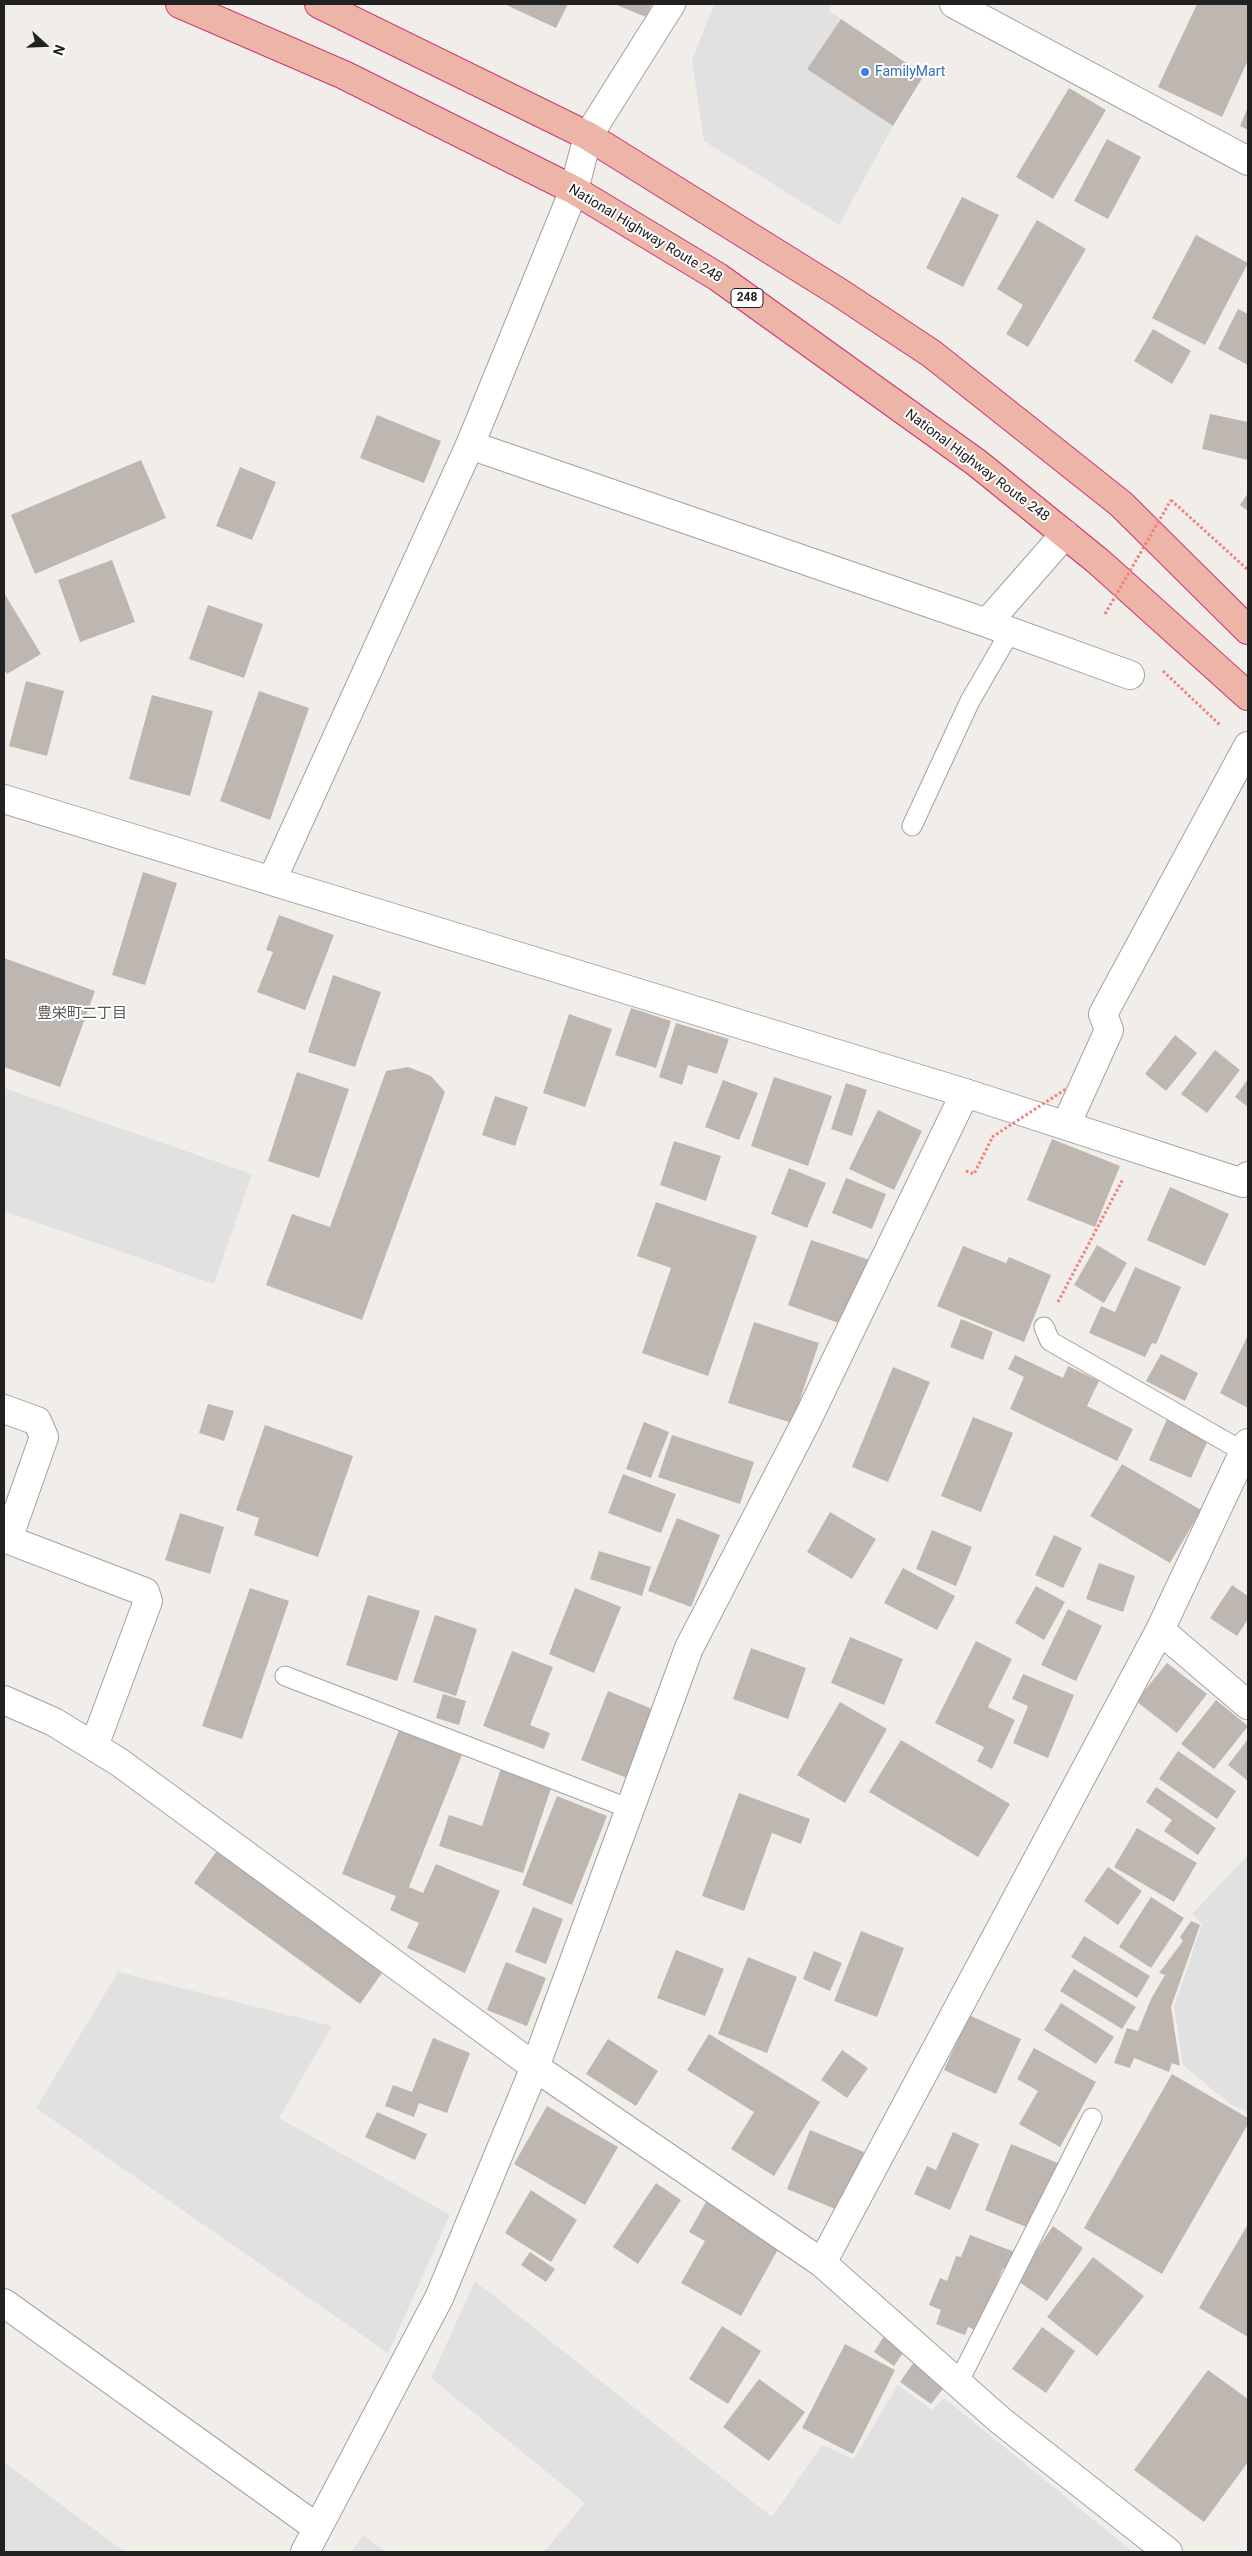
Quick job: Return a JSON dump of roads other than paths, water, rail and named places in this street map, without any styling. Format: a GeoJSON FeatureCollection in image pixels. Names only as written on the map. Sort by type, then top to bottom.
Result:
{"type":"FeatureCollection","features":[{"type":"Feature","properties":{"kind":"highway","name":"National Highway Route 248"},"geometry":{"type":"LineString","coordinates":[[180,4],[344,75],[574,190],[718,277],[977,463],[1099,562],[1248,696]]}},
{"type":"Feature","properties":{"kind":"highway"},"geometry":{"type":"LineString","coordinates":[[318,4],[588,136],[840,293],[932,354],[1121,504],[1248,630]]}},
{"type":"Feature","properties":{"kind":"street"},"geometry":{"type":"LineString","coordinates":[[272,880],[470,445],[574,190],[588,136],[671,4]]}},
{"type":"Feature","properties":{"kind":"street"},"geometry":{"type":"LineString","coordinates":[[954,4],[1248,161]]}},
{"type":"Feature","properties":{"kind":"street"},"geometry":{"type":"LineString","coordinates":[[470,445],[999,627],[1130,675]]}},
{"type":"Feature","properties":{"kind":"street"},"geometry":{"type":"LineString","coordinates":[[999,627],[1065,534]]}},
{"type":"Feature","properties":{"kind":"street"},"geometry":{"type":"LineString","coordinates":[[1066,1125],[1109,1030],[1103,1014],[1248,746]]}},
{"type":"Feature","properties":{"kind":"street"},"geometry":{"type":"LineString","coordinates":[[4,799],[965,1093],[1138,1150],[1246,1181]]}},
{"type":"Feature","properties":{"kind":"street"},"geometry":{"type":"LineString","coordinates":[[305,2552],[316,2527],[439,2298],[535,2067],[688,1648],[807,1420],[965,1093]]}},
{"type":"Feature","properties":{"kind":"street"},"geometry":{"type":"LineString","coordinates":[[4,1409],[37,1421],[44,1437],[6,1538],[146,1592],[148,1601],[94,1746]]}},
{"type":"Feature","properties":{"kind":"street"},"geometry":{"type":"LineString","coordinates":[[822,2263],[1160,1630],[1247,1450]]}},
{"type":"Feature","properties":{"kind":"street"},"geometry":{"type":"LineString","coordinates":[[1160,1630],[1248,1705]]}},
{"type":"Feature","properties":{"kind":"street"},"geometry":{"type":"LineString","coordinates":[[4,1700],[54,1722],[119,1762],[535,2067],[822,2263],[1001,2421],[1168,2552]]}},
{"type":"Feature","properties":{"kind":"street"},"geometry":{"type":"LineString","coordinates":[[4,2303],[316,2527]]}},
{"type":"Feature","properties":{"kind":"lane"},"geometry":{"type":"LineString","coordinates":[[912,826],[970,701],[999,627]]}},
{"type":"Feature","properties":{"kind":"lane"},"geometry":{"type":"LineString","coordinates":[[1044,1326],[1050,1340],[1247,1450]]}},
{"type":"Feature","properties":{"kind":"lane"},"geometry":{"type":"LineString","coordinates":[[285,1676],[628,1808]]}},
{"type":"Feature","properties":{"kind":"lane"},"geometry":{"type":"LineString","coordinates":[[958,2383],[1092,2118]]}},
{"type":"Feature","properties":{"kind":"place","name":"FamilyMart"},"geometry":{"type":"Point","coordinates":[865,72]}},
{"type":"Feature","properties":{"kind":"district","name":"豊栄町二丁目"},"geometry":{"type":"Point","coordinates":[82,1014]}}]}
